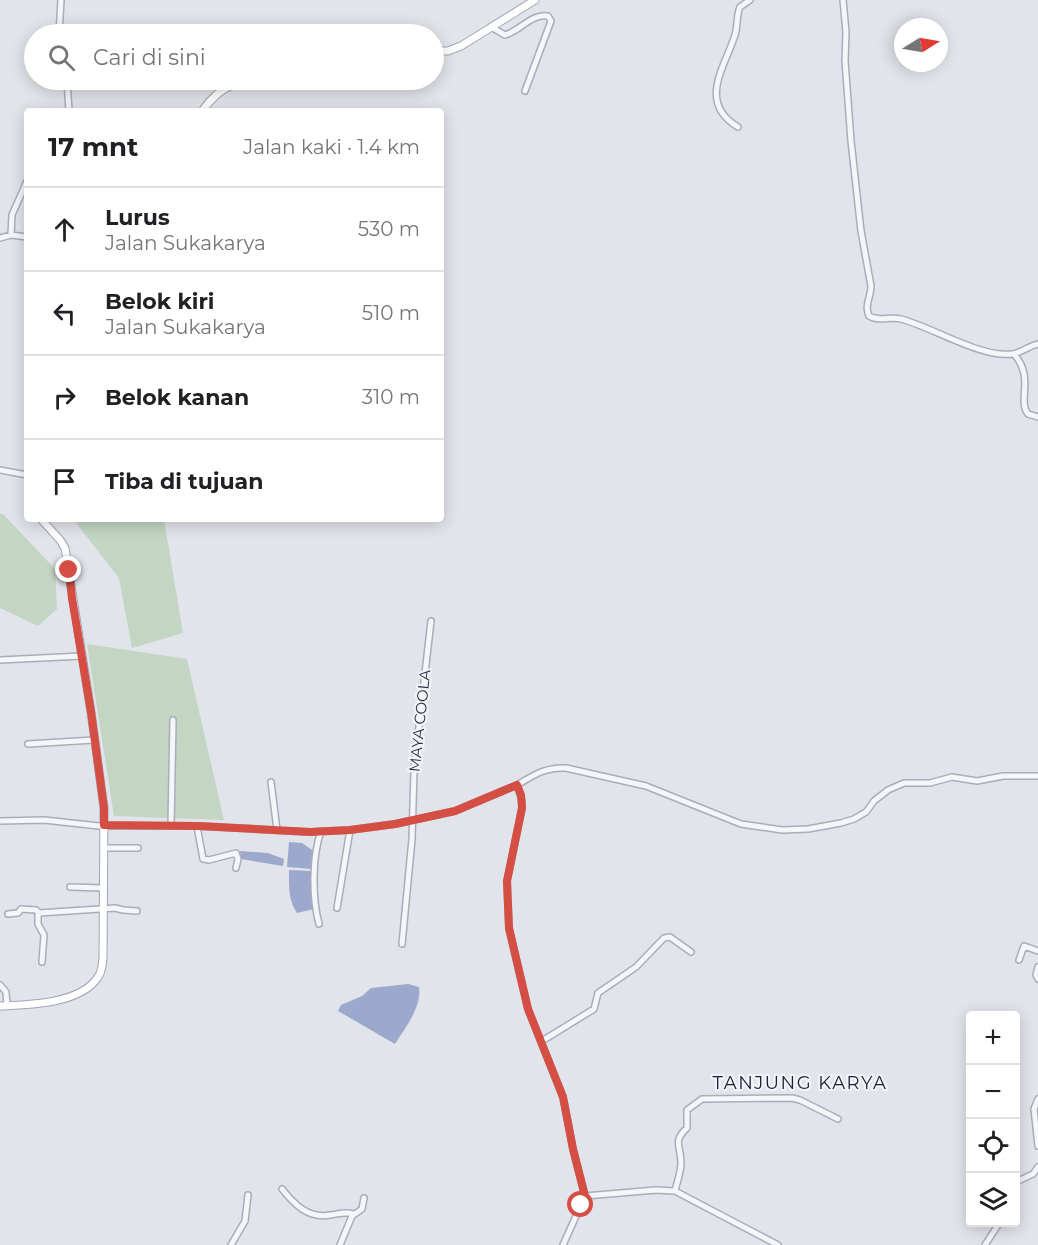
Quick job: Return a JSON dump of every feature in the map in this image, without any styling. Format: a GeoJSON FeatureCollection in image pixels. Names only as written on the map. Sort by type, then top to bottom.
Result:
{"type":"FeatureCollection","features":[{"type":"Feature","properties":{"kind":"main road"},"geometry":{"type":"LineString","coordinates":[[444,50],[455,49],[535,0]]}},
{"type":"Feature","properties":{"kind":"main road"},"geometry":{"type":"LineString","coordinates":[[205,108],[221,90]]}},
{"type":"Feature","properties":{"kind":"main road"},"geometry":{"type":"LineString","coordinates":[[4,1006],[65,999],[83,990],[97,979],[102,967],[104,808],[65,548],[44,522]]}},
{"type":"Feature","properties":{"kind":"street"},"geometry":{"type":"LineString","coordinates":[[60,24],[61,0]]}},
{"type":"Feature","properties":{"kind":"street"},"geometry":{"type":"LineString","coordinates":[[738,127],[727,118],[717,101],[718,75],[735,33],[740,7],[750,0]]}},
{"type":"Feature","properties":{"kind":"street"},"geometry":{"type":"LineString","coordinates":[[843,0],[851,141],[860,224],[870,286],[867,311],[873,318],[900,319],[974,347],[1014,354],[1038,344]]}},
{"type":"Feature","properties":{"kind":"street"},"geometry":{"type":"LineString","coordinates":[[491,27],[505,35],[538,16],[548,16],[551,21],[525,91]]}},
{"type":"Feature","properties":{"kind":"street"},"geometry":{"type":"LineString","coordinates":[[68,90],[69,108]]}},
{"type":"Feature","properties":{"kind":"street"},"geometry":{"type":"LineString","coordinates":[[11,235],[12,215],[24,188]]}},
{"type":"Feature","properties":{"kind":"street"},"geometry":{"type":"LineString","coordinates":[[0,238],[11,235],[24,237]]}},
{"type":"Feature","properties":{"kind":"street"},"geometry":{"type":"LineString","coordinates":[[1014,354],[1021,362],[1025,375],[1024,410],[1038,417]]}},
{"type":"Feature","properties":{"kind":"street"},"geometry":{"type":"LineString","coordinates":[[0,470],[24,474]]}},
{"type":"Feature","properties":{"kind":"street","name":"MAYA COOLA"},"geometry":{"type":"LineString","coordinates":[[402,944],[414,770],[430,621]]}},
{"type":"Feature","properties":{"kind":"street"},"geometry":{"type":"LineString","coordinates":[[0,660],[82,656]]}},
{"type":"Feature","properties":{"kind":"street"},"geometry":{"type":"LineString","coordinates":[[171,825],[173,720]]}},
{"type":"Feature","properties":{"kind":"street"},"geometry":{"type":"LineString","coordinates":[[28,744],[94,740]]}},
{"type":"Feature","properties":{"kind":"street"},"geometry":{"type":"LineString","coordinates":[[0,821],[44,820],[104,825],[350,830],[412,821],[455,811],[517,785],[536,772],[566,768],[646,786],[741,824],[782,830],[808,829],[854,819],[866,812],[874,801],[888,790],[904,783],[930,783],[948,778],[977,781],[1003,776],[1038,776]]}},
{"type":"Feature","properties":{"kind":"street"},"geometry":{"type":"LineString","coordinates":[[271,782],[277,830]]}},
{"type":"Feature","properties":{"kind":"street"},"geometry":{"type":"LineString","coordinates":[[517,785],[522,808],[508,873],[507,911],[512,945],[526,1002],[563,1097],[571,1142],[585,1196],[563,1245]]}},
{"type":"Feature","properties":{"kind":"street"},"geometry":{"type":"LineString","coordinates":[[197,826],[204,860],[236,853],[238,859],[236,868]]}},
{"type":"Feature","properties":{"kind":"street"},"geometry":{"type":"LineString","coordinates":[[337,908],[350,830]]}},
{"type":"Feature","properties":{"kind":"street"},"geometry":{"type":"LineString","coordinates":[[319,924],[316,913],[314,871],[321,831]]}},
{"type":"Feature","properties":{"kind":"street"},"geometry":{"type":"LineString","coordinates":[[103,848],[138,848]]}},
{"type":"Feature","properties":{"kind":"street"},"geometry":{"type":"LineString","coordinates":[[70,887],[103,888]]}},
{"type":"Feature","properties":{"kind":"street"},"geometry":{"type":"LineString","coordinates":[[8,914],[18,913],[21,909],[38,912],[115,908],[137,911]]}},
{"type":"Feature","properties":{"kind":"street"},"geometry":{"type":"LineString","coordinates":[[38,912],[38,924],[44,935],[42,962]]}},
{"type":"Feature","properties":{"kind":"street"},"geometry":{"type":"LineString","coordinates":[[542,1041],[594,1009],[596,996],[600,990],[632,972],[664,938],[670,937],[691,952]]}},
{"type":"Feature","properties":{"kind":"street"},"geometry":{"type":"LineString","coordinates":[[1019,960],[1024,946],[1038,951]]}},
{"type":"Feature","properties":{"kind":"street"},"geometry":{"type":"LineString","coordinates":[[1038,967],[1036,975],[1038,979]]}},
{"type":"Feature","properties":{"kind":"street"},"geometry":{"type":"LineString","coordinates":[[0,985],[6,992],[4,1006]]}},
{"type":"Feature","properties":{"kind":"street"},"geometry":{"type":"LineString","coordinates":[[675,1191],[681,1162],[678,1138],[687,1128],[687,1110],[699,1100],[714,1098],[796,1099],[838,1119]]}},
{"type":"Feature","properties":{"kind":"street"},"geometry":{"type":"LineString","coordinates":[[1038,1099],[1034,1109],[1038,1146]]}},
{"type":"Feature","properties":{"kind":"street"},"geometry":{"type":"LineString","coordinates":[[1020,1180],[1032,1174],[1038,1167]]}},
{"type":"Feature","properties":{"kind":"street"},"geometry":{"type":"LineString","coordinates":[[282,1189],[294,1204],[311,1213],[323,1216],[354,1214]]}},
{"type":"Feature","properties":{"kind":"street"},"geometry":{"type":"LineString","coordinates":[[585,1196],[656,1190],[675,1191],[778,1245]]}},
{"type":"Feature","properties":{"kind":"street"},"geometry":{"type":"LineString","coordinates":[[231,1245],[245,1221],[248,1195]]}},
{"type":"Feature","properties":{"kind":"street"},"geometry":{"type":"LineString","coordinates":[[340,1245],[354,1214],[362,1209],[364,1198]]}},
{"type":"Feature","properties":{"kind":"street"},"geometry":{"type":"LineString","coordinates":[[985,1245],[997,1227]]}},
{"type":"Feature","properties":{"kind":"green space"},"geometry":{"type":"Polygon","coordinates":[[[0,513],[55,569],[57,609],[38,626],[0,608],[0,513]]]}},
{"type":"Feature","properties":{"kind":"green space"},"geometry":{"type":"Polygon","coordinates":[[[75,522],[164,522],[183,633],[132,648],[119,578],[75,522]]]}},
{"type":"Feature","properties":{"kind":"green space"},"geometry":{"type":"Polygon","coordinates":[[[87,644],[187,659],[224,820],[114,816],[87,644]]]}},
{"type":"Feature","properties":{"kind":"water"},"geometry":{"type":"Polygon","coordinates":[[[289,842],[302,843],[315,852],[312,869],[287,867],[289,842]]]}},
{"type":"Feature","properties":{"kind":"water"},"geometry":{"type":"Polygon","coordinates":[[[240,851],[268,853],[284,859],[283,866],[241,859],[240,851]]]}},
{"type":"Feature","properties":{"kind":"water"},"geometry":{"type":"Polygon","coordinates":[[[289,870],[313,871],[314,909],[297,913],[291,898],[289,870]]]}},
{"type":"Feature","properties":{"kind":"water"},"geometry":{"type":"Polygon","coordinates":[[[408,984],[419,987],[418,1002],[412,1017],[395,1044],[338,1011],[341,1005],[362,996],[371,988],[408,984]]]}},
{"type":"Feature","properties":{"kind":"district","name":"TANJUNG KARYA"},"geometry":{"type":"Point","coordinates":[800,1083]}},
{"type":"Feature","properties":{"kind":"route"},"geometry":{"type":"LineString","coordinates":[[69,570],[91,712],[104,808],[104,825],[198,826],[310,832],[377,828],[455,811],[517,785],[522,808],[507,881],[509,928],[528,1009],[561,1089],[585,1196],[581,1205]]}}]}
